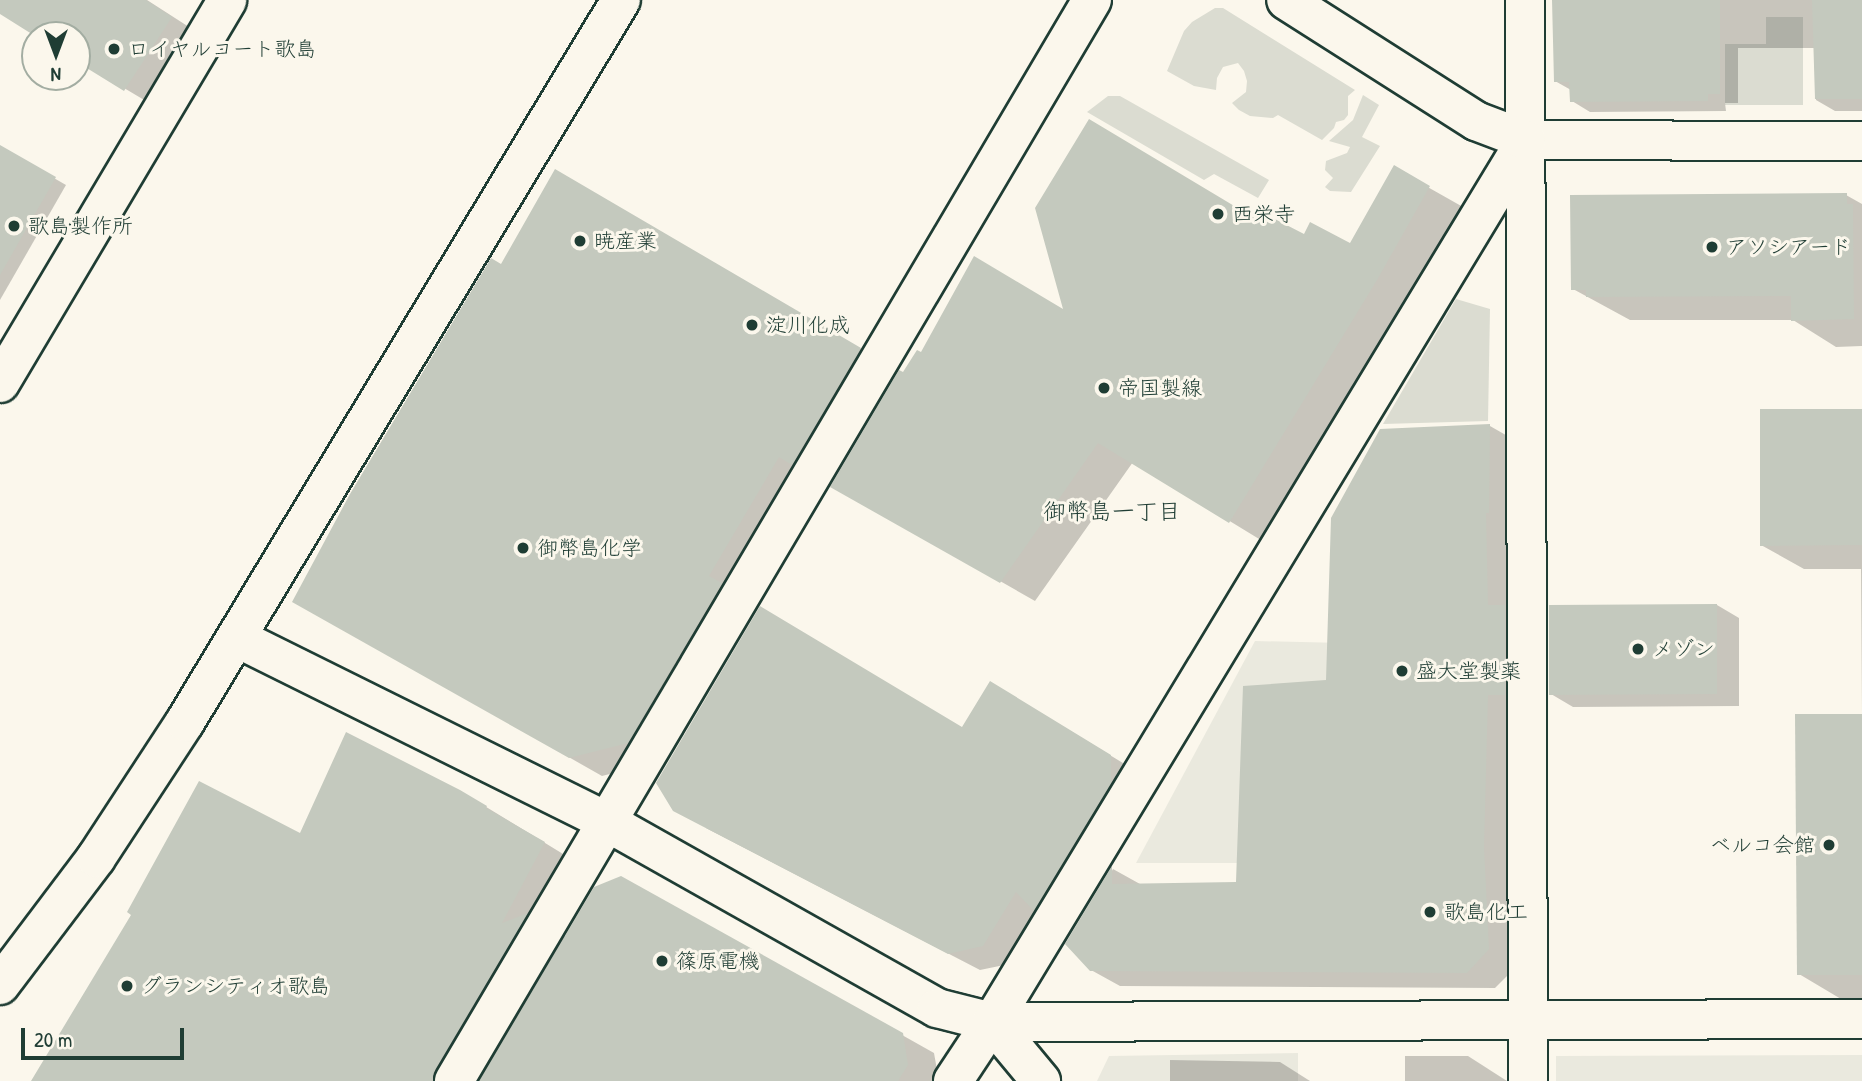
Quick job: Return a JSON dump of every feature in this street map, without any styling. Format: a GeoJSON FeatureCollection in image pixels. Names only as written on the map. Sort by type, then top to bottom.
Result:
{"type":"FeatureCollection","features":[{"type":"Feature","properties":{"kind":"street"},"geometry":{"type":"LineString","coordinates":[[0,383],[227,0]]}},
{"type":"Feature","properties":{"kind":"street"},"geometry":{"type":"LineString","coordinates":[[0,985],[96,858],[237,638],[621,0]]}},
{"type":"Feature","properties":{"kind":"street"},"geometry":{"type":"LineString","coordinates":[[454,1081],[1092,0]]}},
{"type":"Feature","properties":{"kind":"street"},"geometry":{"type":"LineString","coordinates":[[1286,0],[1476,121],[1526,140],[1862,141]]}},
{"type":"Feature","properties":{"kind":"street"},"geometry":{"type":"LineString","coordinates":[[1525,0],[1528,1081]]}},
{"type":"Feature","properties":{"kind":"street"},"geometry":{"type":"LineString","coordinates":[[953,1081],[992,1022],[1526,140]]}},
{"type":"Feature","properties":{"kind":"street"},"geometry":{"type":"LineString","coordinates":[[237,638],[607,822],[937,1008],[992,1022],[1862,1019]]}},
{"type":"Feature","properties":{"kind":"street"},"geometry":{"type":"LineString","coordinates":[[992,1022],[1041,1081]]}},
{"type":"Feature","properties":{"kind":"shaded area"},"geometry":{"type":"Polygon","coordinates":[[[1215,8],[1223,8],[1355,90],[1348,96],[1348,115],[1344,120],[1336,122],[1334,128],[1322,140],[1278,115],[1273,118],[1250,116],[1232,103],[1246,92],[1247,81],[1238,63],[1223,67],[1217,78],[1216,90],[1194,86],[1167,71],[1184,31],[1192,22],[1215,8]]]}},
{"type":"Feature","properties":{"kind":"shaded area"},"geometry":{"type":"Polygon","coordinates":[[[1766,17],[1803,17],[1803,105],[1725,105],[1725,44],[1766,44],[1766,17]]]}},
{"type":"Feature","properties":{"kind":"shaded area"},"geometry":{"type":"Polygon","coordinates":[[[1363,95],[1379,105],[1362,137],[1380,146],[1351,192],[1330,191],[1325,187],[1333,178],[1325,170],[1326,161],[1347,153],[1350,147],[1329,141],[1353,120],[1363,95]]]}},
{"type":"Feature","properties":{"kind":"shaded area"},"geometry":{"type":"Polygon","coordinates":[[[1108,96],[1120,96],[1269,180],[1258,198],[1214,174],[1204,180],[1087,112],[1108,96]]]}},
{"type":"Feature","properties":{"kind":"shaded area"},"geometry":{"type":"Polygon","coordinates":[[[1456,299],[1490,309],[1488,421],[1383,424],[1456,299]]]}},
{"type":"Feature","properties":{"kind":"shaded area"},"geometry":{"type":"Polygon","coordinates":[[[1255,641],[1343,643],[1344,863],[1136,863],[1255,641]]]}},
{"type":"Feature","properties":{"kind":"shaded area"},"geometry":{"type":"Polygon","coordinates":[[[1298,1053],[1298,1081],[1097,1081],[1109,1056],[1298,1053]]]}},
{"type":"Feature","properties":{"kind":"shaded area"},"geometry":{"type":"Polygon","coordinates":[[[1862,1055],[1862,1081],[1556,1081],[1556,1056],[1862,1055]]]}},
{"type":"Feature","properties":{"kind":"building","name":"ロイヤルコート歌島"},"geometry":{"type":"Polygon","coordinates":[[[0,0],[146,0],[172,17],[124,91],[91,71],[91,21],[21,21],[21,27],[0,14],[0,0]]]}},
{"type":"Feature","properties":{"kind":"building"},"geometry":{"type":"Polygon","coordinates":[[[1552,0],[1720,0],[1720,94],[1708,94],[1708,101],[1570,102],[1569,82],[1554,82],[1552,0]]]}},
{"type":"Feature","properties":{"kind":"building"},"geometry":{"type":"Polygon","coordinates":[[[1812,0],[1862,0],[1862,99],[1815,99],[1812,0]]]}},
{"type":"Feature","properties":{"kind":"building"},"geometry":{"type":"Polygon","coordinates":[[[1089,119],[1261,222],[1269,216],[1304,234],[1310,222],[1350,243],[1394,165],[1430,186],[1377,280],[1229,523],[1098,443],[1000,583],[830,487],[899,370],[903,372],[917,350],[921,352],[974,256],[1063,309],[1035,208],[1089,119]]]}},
{"type":"Feature","properties":{"kind":"building","name":"歌島製作所"},"geometry":{"type":"Polygon","coordinates":[[[0,145],[56,177],[0,275],[0,145]]]}},
{"type":"Feature","properties":{"kind":"building","name":"御幣島化学"},"geometry":{"type":"Polygon","coordinates":[[[555,169],[861,348],[792,465],[779,457],[709,576],[722,583],[628,743],[569,758],[292,602],[350,494],[491,258],[501,264],[555,169]]]}},
{"type":"Feature","properties":{"kind":"building","name":"アソシアード"},"geometry":{"type":"Polygon","coordinates":[[[1847,193],[1847,204],[1853,204],[1854,319],[1791,321],[1791,296],[1586,297],[1586,290],[1571,290],[1570,195],[1847,193]]]}},
{"type":"Feature","properties":{"kind":"building"},"geometry":{"type":"Polygon","coordinates":[[[1760,409],[1862,409],[1862,545],[1760,546],[1760,409]]]}},
{"type":"Feature","properties":{"kind":"building"},"geometry":{"type":"Polygon","coordinates":[[[1490,424],[1489,513],[1486,513],[1488,605],[1505,605],[1505,695],[1488,695],[1484,847],[1489,949],[1467,973],[1090,971],[1065,944],[1112,866],[1112,884],[1236,882],[1243,686],[1326,680],[1331,518],[1380,429],[1490,424]]]}},
{"type":"Feature","properties":{"kind":"building","name":"メゾン"},"geometry":{"type":"Polygon","coordinates":[[[1717,604],[1717,694],[1549,695],[1549,605],[1717,604]]]}},
{"type":"Feature","properties":{"kind":"building"},"geometry":{"type":"Polygon","coordinates":[[[760,606],[962,727],[990,681],[1111,755],[1111,783],[1034,911],[1016,892],[983,946],[948,954],[673,811],[656,783],[760,606]]]}},
{"type":"Feature","properties":{"kind":"building","name":"ベルコ会館"},"geometry":{"type":"Polygon","coordinates":[[[1795,714],[1862,714],[1862,975],[1797,975],[1795,714]]]}},
{"type":"Feature","properties":{"kind":"building"},"geometry":{"type":"Polygon","coordinates":[[[346,732],[460,790],[545,842],[502,923],[528,913],[435,1070],[432,1081],[31,1081],[131,915],[127,912],[199,781],[300,833],[346,732]]]}},
{"type":"Feature","properties":{"kind":"building","name":"篠原電機"},"geometry":{"type":"Polygon","coordinates":[[[621,876],[903,1033],[908,1065],[898,1081],[479,1081],[594,887],[621,876]]]}},
{"type":"Feature","properties":{"kind":"place","name":"ロイヤルコート歌島"},"geometry":{"type":"Point","coordinates":[114,49]}},
{"type":"Feature","properties":{"kind":"place","name":"西栄寺"},"geometry":{"type":"Point","coordinates":[1218,214]}},
{"type":"Feature","properties":{"kind":"place","name":"歌島製作所"},"geometry":{"type":"Point","coordinates":[14,226]}},
{"type":"Feature","properties":{"kind":"place","name":"暁産業"},"geometry":{"type":"Point","coordinates":[580,241]}},
{"type":"Feature","properties":{"kind":"place","name":"アソシアード"},"geometry":{"type":"Point","coordinates":[1712,247]}},
{"type":"Feature","properties":{"kind":"place","name":"淀川化成"},"geometry":{"type":"Point","coordinates":[752,325]}},
{"type":"Feature","properties":{"kind":"place","name":"帝国製線"},"geometry":{"type":"Point","coordinates":[1104,388]}},
{"type":"Feature","properties":{"kind":"place","name":"御幣島化学"},"geometry":{"type":"Point","coordinates":[523,548]}},
{"type":"Feature","properties":{"kind":"place","name":"メゾン"},"geometry":{"type":"Point","coordinates":[1638,649]}},
{"type":"Feature","properties":{"kind":"place","name":"盛大堂製薬"},"geometry":{"type":"Point","coordinates":[1402,671]}},
{"type":"Feature","properties":{"kind":"place","name":"ベルコ会館"},"geometry":{"type":"Point","coordinates":[1829,845]}},
{"type":"Feature","properties":{"kind":"place","name":"歌島化工"},"geometry":{"type":"Point","coordinates":[1430,912]}},
{"type":"Feature","properties":{"kind":"place","name":"篠原電機"},"geometry":{"type":"Point","coordinates":[662,961]}},
{"type":"Feature","properties":{"kind":"place","name":"グランシティオ歌島"},"geometry":{"type":"Point","coordinates":[127,986]}},
{"type":"Feature","properties":{"kind":"district","name":"御幣島一丁目"},"geometry":{"type":"Point","coordinates":[1112,511]}}]}
